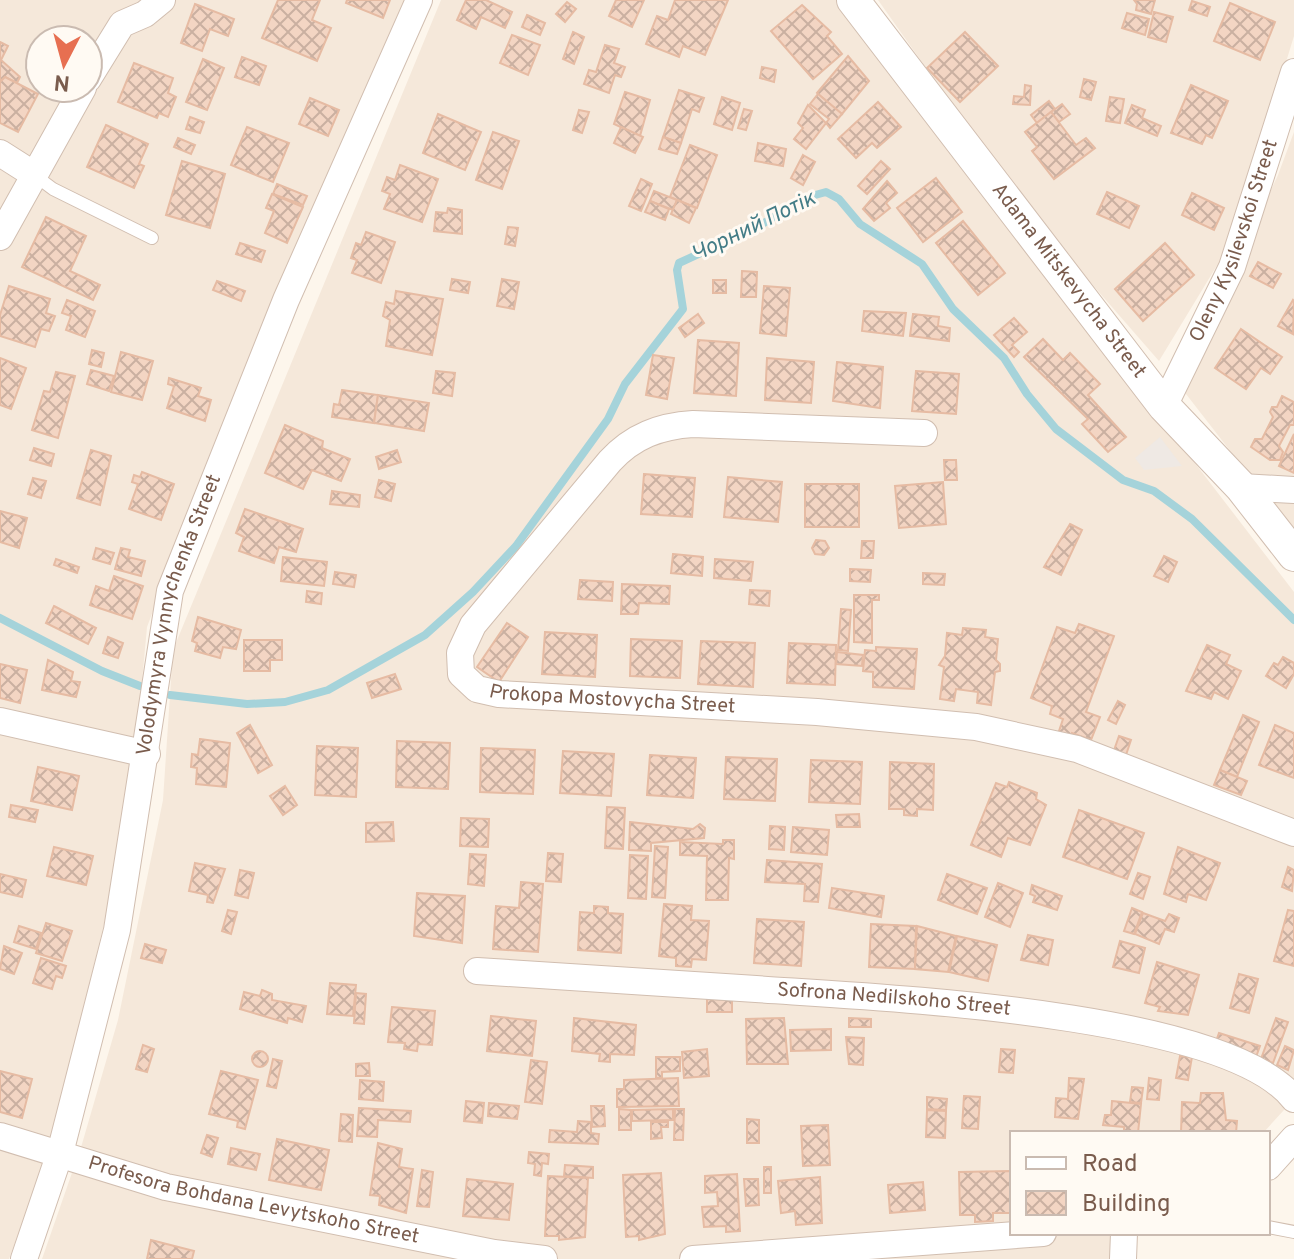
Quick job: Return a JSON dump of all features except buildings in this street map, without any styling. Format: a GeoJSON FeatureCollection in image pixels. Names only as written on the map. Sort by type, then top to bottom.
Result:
{"type":"FeatureCollection","features":[{"type":"Feature","properties":{"kind":"street"},"geometry":{"type":"LineString","coordinates":[[104,53],[122,24],[145,14],[162,0]]}},
{"type":"Feature","properties":{"kind":"street","name":"Volodymyra Vynnychenka Street"},"geometry":{"type":"LineString","coordinates":[[24,1259],[60,1153],[117,930],[147,754],[170,591],[286,300],[419,0]]}},
{"type":"Feature","properties":{"kind":"street","name":"Adama Mitskevycha Street"},"geometry":{"type":"LineString","coordinates":[[853,0],[1164,406],[1241,487],[1294,555]]}},
{"type":"Feature","properties":{"kind":"street","name":"Oleny Kysilevskoi Street"},"geometry":{"type":"LineString","coordinates":[[1164,406],[1232,267],[1294,72]]}},
{"type":"Feature","properties":{"kind":"street"},"geometry":{"type":"LineString","coordinates":[[0,237],[74,104]]}},
{"type":"Feature","properties":{"kind":"street"},"geometry":{"type":"LineString","coordinates":[[0,153],[33,174]]}},
{"type":"Feature","properties":{"kind":"street","name":"Prokopa Mostovycha Street"},"geometry":{"type":"LineString","coordinates":[[924,433],[693,424],[670,426],[633,440],[610,461],[473,625],[460,653],[461,674],[477,689],[499,694],[817,712],[976,727],[1077,749],[1294,833]]}},
{"type":"Feature","properties":{"kind":"street"},"geometry":{"type":"LineString","coordinates":[[1241,487],[1294,490]]}},
{"type":"Feature","properties":{"kind":"street"},"geometry":{"type":"LineString","coordinates":[[0,721],[147,754]]}},
{"type":"Feature","properties":{"kind":"street","name":"Sofrona Nedilskoho Street"},"geometry":{"type":"LineString","coordinates":[[477,971],[1001,1007],[1218,1052],[1259,1069],[1294,1099]]}},
{"type":"Feature","properties":{"kind":"street","name":"Profesora Bohdana Levytskoho Street"},"geometry":{"type":"LineString","coordinates":[[0,1136],[190,1192],[494,1253],[544,1259]]}},
{"type":"Feature","properties":{"kind":"street"},"geometry":{"type":"LineString","coordinates":[[1270,1165],[1294,1138]]}},
{"type":"Feature","properties":{"kind":"street"},"geometry":{"type":"LineString","coordinates":[[693,1259],[1016,1235]]}},
{"type":"Feature","properties":{"kind":"street"},"geometry":{"type":"LineString","coordinates":[[1123,1259],[1124,1235]]}},
{"type":"Feature","properties":{"kind":"lane"},"geometry":{"type":"LineString","coordinates":[[33,174],[53,189],[152,238]]}},
{"type":"Feature","properties":{"kind":"lane"},"geometry":{"type":"LineString","coordinates":[[1270,1227],[1294,1232]]}},
{"type":"Feature","properties":{"kind":"shaded area"},"geometry":{"type":"Polygon","coordinates":[[[0,0],[406,0],[243,372],[147,627],[140,703],[113,887],[47,1156],[9,1259],[0,1259],[0,0]]]}},
{"type":"Feature","properties":{"kind":"shaded area"},"geometry":{"type":"Polygon","coordinates":[[[441,0],[839,0],[1294,592],[1294,1099],[1265,1131],[1010,1131],[1010,1235],[1121,1235],[1120,1259],[42,1259],[82,1144],[118,1020],[163,800],[173,650],[441,0]]]}},
{"type":"Feature","properties":{"kind":"shaded area"},"geometry":{"type":"Polygon","coordinates":[[[878,0],[1294,0],[1294,36],[1230,244],[1159,361],[1023,205],[878,0]]]}},
{"type":"Feature","properties":{"kind":"shaded area"},"geometry":{"type":"Polygon","coordinates":[[[1294,132],[1294,533],[1179,385],[1278,175],[1294,132]]]}},
{"type":"Feature","properties":{"kind":"shaded area"},"geometry":{"type":"Polygon","coordinates":[[[1160,437],[1182,466],[1144,470],[1135,458],[1160,437]]]}},
{"type":"Feature","properties":{"kind":"waterway","name":"Чорний Потік"},"geometry":{"type":"LineString","coordinates":[[170,695],[247,704],[285,702],[328,690],[425,635],[473,592],[516,546],[608,419],[625,384],[683,309],[677,270],[679,263],[759,226],[808,197],[826,192],[839,199],[860,224],[922,264],[953,309],[1004,358],[1027,394],[1056,429],[1123,480],[1154,491],[1192,519],[1294,620]]}},
{"type":"Feature","properties":{"kind":"waterway","name":"Чорний Потік"},"geometry":{"type":"LineString","coordinates":[[0,618],[102,671],[140,686]]}}]}
